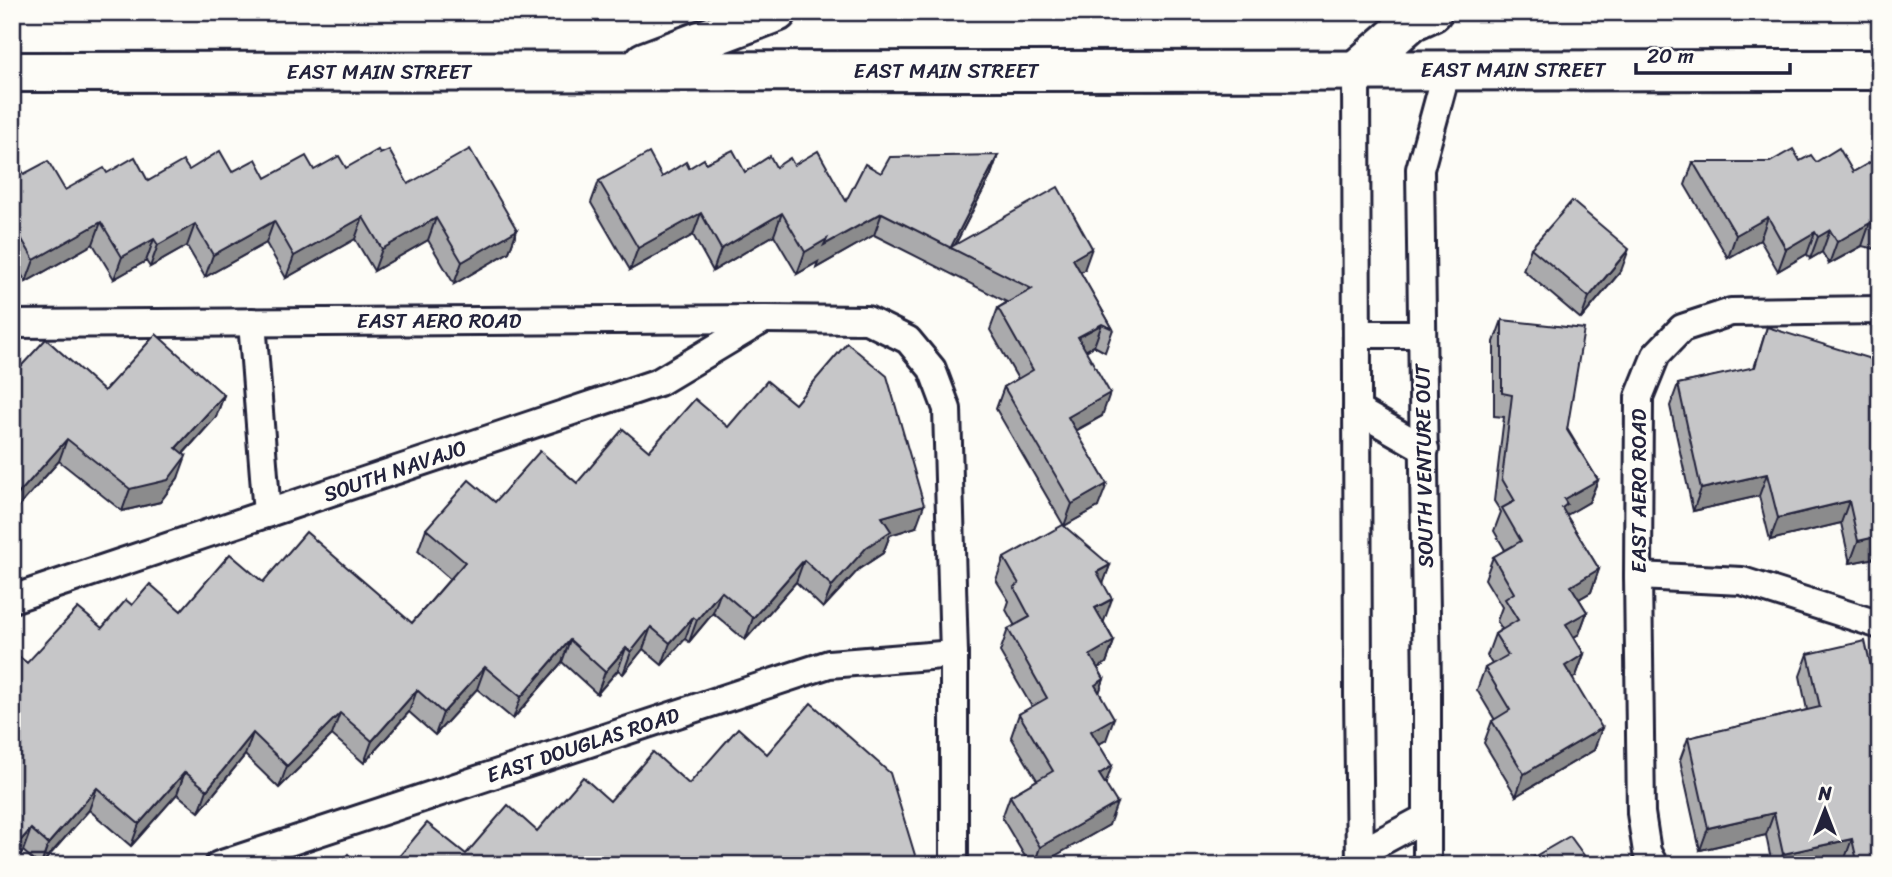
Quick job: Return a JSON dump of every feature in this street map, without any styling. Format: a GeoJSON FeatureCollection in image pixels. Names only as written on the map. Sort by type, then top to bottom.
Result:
{"type":"FeatureCollection","features":[{"type":"Feature","properties":{"kind":"main road"},"geometry":{"type":"LineString","coordinates":[[619,71],[777,12]]}},
{"type":"Feature","properties":{"kind":"main road"},"geometry":{"type":"LineString","coordinates":[[1356,70],[1412,21],[1432,12]]}},
{"type":"Feature","properties":{"kind":"main road","name":"EAST MAIN STREET"},"geometry":{"type":"LineString","coordinates":[[12,72],[1880,70]]}},
{"type":"Feature","properties":{"kind":"lane"},"geometry":{"type":"LineString","coordinates":[[1356,70],[1360,859]]}},
{"type":"Feature","properties":{"kind":"lane","name":"SOUTH VENTURE OUT"},"geometry":{"type":"LineString","coordinates":[[1427,865],[1425,449],[1420,169],[1447,70]]}},
{"type":"Feature","properties":{"kind":"lane","name":"EAST AERO ROAD"},"geometry":{"type":"LineString","coordinates":[[1654,865],[1647,852],[1641,813],[1639,397],[1656,355],[1682,328],[1731,312],[1880,310]]}},
{"type":"Feature","properties":{"kind":"lane","name":"EAST AERO ROAD"},"geometry":{"type":"LineString","coordinates":[[12,324],[766,318],[867,320],[908,340],[932,369],[947,409],[954,654]]}},
{"type":"Feature","properties":{"kind":"lane","name":"SOUTH NAVAJO"},"geometry":{"type":"LineString","coordinates":[[12,599],[659,382],[766,318]]}},
{"type":"Feature","properties":{"kind":"lane"},"geometry":{"type":"LineString","coordinates":[[252,322],[267,514]]}},
{"type":"Feature","properties":{"kind":"lane"},"geometry":{"type":"LineString","coordinates":[[1357,334],[1422,334]]}},
{"type":"Feature","properties":{"kind":"lane"},"geometry":{"type":"LineString","coordinates":[[1357,410],[1425,449]]}},
{"type":"Feature","properties":{"kind":"lane"},"geometry":{"type":"LineString","coordinates":[[1639,576],[1742,581],[1880,625]]}},
{"type":"Feature","properties":{"kind":"lane"},"geometry":{"type":"LineString","coordinates":[[954,654],[954,865]]}},
{"type":"Feature","properties":{"kind":"lane","name":"EAST DOUGLAS ROAD"},"geometry":{"type":"LineString","coordinates":[[219,865],[828,664],[954,654]]}},
{"type":"Feature","properties":{"kind":"lane"},"geometry":{"type":"LineString","coordinates":[[1360,859],[1427,817]]}},
{"type":"Feature","properties":{"kind":"building"},"geometry":{"type":"Polygon","coordinates":[[[1839,148],[1853,172],[1880,157],[1880,226],[1870,223],[1837,242],[1830,230],[1818,237],[1815,232],[1786,249],[1768,217],[1736,235],[1693,162],[1770,162],[1793,149],[1800,161],[1811,155],[1816,162],[1839,148]]]}},
{"type":"Feature","properties":{"kind":"building"},"geometry":{"type":"Polygon","coordinates":[[[470,149],[517,230],[462,262],[436,218],[382,249],[363,217],[294,256],[274,221],[213,255],[195,224],[158,245],[154,239],[122,257],[101,222],[34,260],[17,231],[12,234],[12,174],[21,169],[24,174],[48,161],[65,190],[104,168],[107,173],[135,157],[148,181],[183,161],[189,170],[220,151],[232,172],[256,159],[266,178],[306,156],[314,170],[339,156],[346,168],[378,150],[380,154],[389,150],[408,184],[470,149]]]}},
{"type":"Feature","properties":{"kind":"building"},"geometry":{"type":"Polygon","coordinates":[[[733,150],[745,172],[770,156],[776,167],[790,158],[794,165],[818,151],[846,201],[865,164],[881,173],[890,157],[998,155],[951,247],[1058,187],[1092,248],[1073,259],[1113,329],[1102,324],[1078,337],[1110,393],[1068,417],[1107,484],[1072,504],[1004,387],[1033,370],[998,308],[1032,289],[882,213],[824,245],[827,239],[805,252],[782,213],[721,249],[701,213],[638,248],[599,181],[649,153],[662,177],[686,162],[689,168],[704,159],[706,163],[733,150]]]}},
{"type":"Feature","properties":{"kind":"building"},"geometry":{"type":"Polygon","coordinates":[[[1572,201],[1629,249],[1589,297],[1531,248],[1572,201]]]}},
{"type":"Feature","properties":{"kind":"building"},"geometry":{"type":"Polygon","coordinates":[[[1502,320],[1584,329],[1567,430],[1598,480],[1564,499],[1567,504],[1562,508],[1599,569],[1571,586],[1587,612],[1566,624],[1584,654],[1565,666],[1602,728],[1524,774],[1492,721],[1510,710],[1485,668],[1508,655],[1495,634],[1518,620],[1505,599],[1514,593],[1493,557],[1521,541],[1502,508],[1515,501],[1502,479],[1512,395],[1502,393],[1502,320]]]}},
{"type":"Feature","properties":{"kind":"building"},"geometry":{"type":"Polygon","coordinates":[[[1767,327],[1874,360],[1880,358],[1880,536],[1858,541],[1849,501],[1778,518],[1767,474],[1701,489],[1678,384],[1755,367],[1767,327]]]}},
{"type":"Feature","properties":{"kind":"building"},"geometry":{"type":"Polygon","coordinates":[[[156,334],[224,395],[176,448],[186,456],[168,480],[130,489],[67,439],[12,501],[12,376],[46,339],[104,391],[156,334]]]}},
{"type":"Feature","properties":{"kind":"building"},"geometry":{"type":"Polygon","coordinates":[[[847,343],[887,376],[924,505],[882,517],[891,531],[867,547],[832,586],[804,560],[753,618],[721,591],[697,620],[693,617],[670,643],[651,627],[631,652],[626,648],[605,672],[570,640],[521,697],[485,667],[443,713],[417,690],[372,741],[340,713],[287,766],[253,733],[207,790],[185,772],[139,824],[97,788],[48,844],[31,829],[12,850],[12,651],[27,663],[78,608],[102,628],[126,600],[132,605],[150,584],[181,611],[230,554],[263,582],[306,532],[412,623],[465,562],[426,529],[469,480],[495,502],[540,451],[577,483],[623,429],[649,451],[695,399],[728,427],[767,381],[795,404],[847,343]]]}},
{"type":"Feature","properties":{"kind":"building"},"geometry":{"type":"Polygon","coordinates":[[[1063,525],[1110,565],[1097,572],[1112,599],[1095,608],[1114,641],[1090,655],[1104,679],[1095,685],[1114,718],[1091,731],[1112,766],[1099,774],[1117,803],[1040,847],[1010,796],[1053,771],[1019,714],[1047,698],[1008,629],[1030,617],[1014,587],[1019,584],[1004,558],[1063,525]]]}},
{"type":"Feature","properties":{"kind":"building"},"geometry":{"type":"Polygon","coordinates":[[[1865,641],[1880,706],[1880,865],[1858,865],[1852,839],[1783,854],[1774,813],[1708,828],[1688,738],[1820,707],[1808,654],[1865,641]]]}},
{"type":"Feature","properties":{"kind":"building"},"geometry":{"type":"Polygon","coordinates":[[[811,703],[890,773],[918,865],[392,865],[427,823],[466,854],[508,805],[537,831],[583,777],[610,801],[653,752],[689,784],[738,728],[767,754],[811,703]]]}},
{"type":"Feature","properties":{"kind":"building"},"geometry":{"type":"Polygon","coordinates":[[[1570,836],[1591,865],[1520,865],[1570,836]]]}},
{"type":"Feature","properties":{"kind":"building"},"geometry":{"type":"Polygon","coordinates":[[[348,854],[360,865],[338,865],[348,854]]]}}]}
